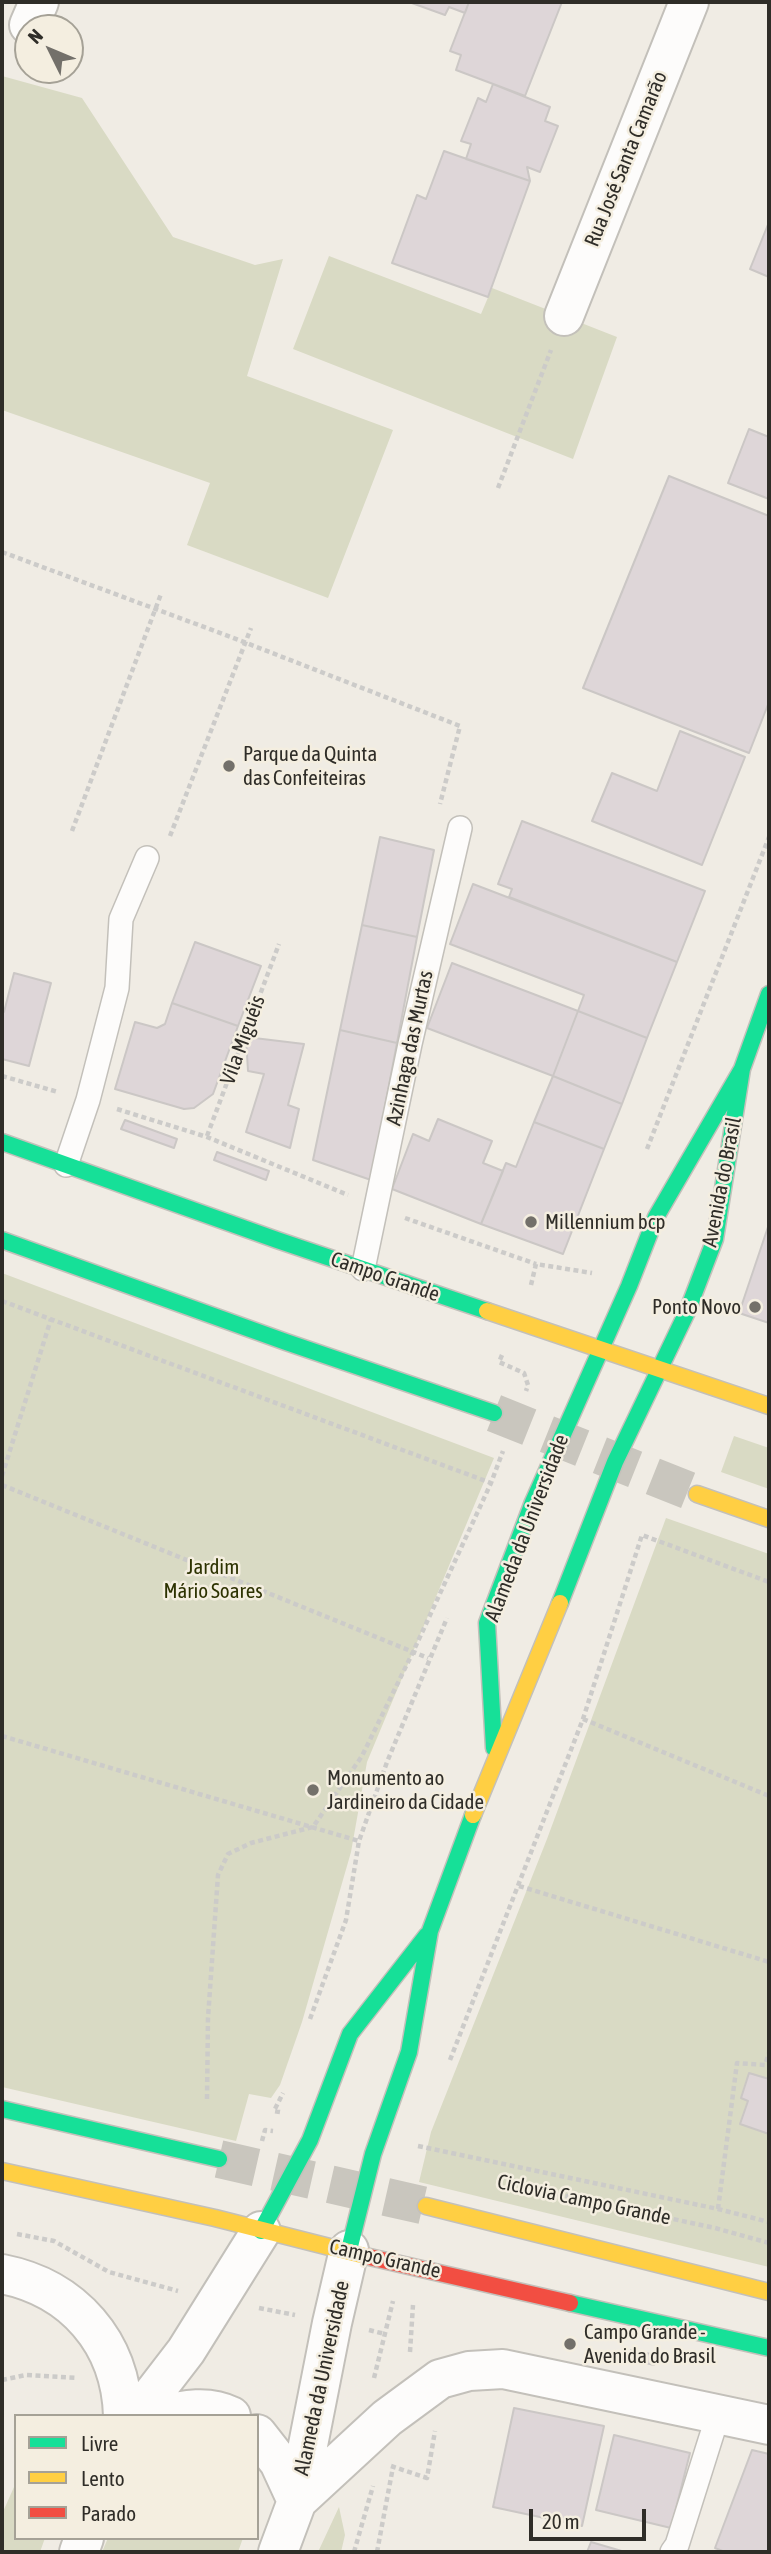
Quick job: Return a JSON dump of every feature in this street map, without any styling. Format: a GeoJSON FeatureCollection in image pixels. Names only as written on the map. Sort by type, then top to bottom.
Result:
{"type":"FeatureCollection","features":[{"type":"Feature","properties":{"kind":"main road","name":"Avenida do Brasil"},"geometry":{"type":"LineString","coordinates":[[601,1349],[656,1217],[742,1069],[769,994]]}},
{"type":"Feature","properties":{"kind":"main road","name":"Avenida do Brasil"},"geometry":{"type":"LineString","coordinates":[[660,1369],[688,1312],[715,1239],[742,1069]]}},
{"type":"Feature","properties":{"kind":"main road","name":"Campo Grande"},"geometry":{"type":"LineString","coordinates":[[2,1142],[363,1269],[769,1406]]}},
{"type":"Feature","properties":{"kind":"main road"},"geometry":{"type":"LineString","coordinates":[[2,1240],[494,1413]]}},
{"type":"Feature","properties":{"kind":"main road","name":"Alameda da Universidade"},"geometry":{"type":"LineString","coordinates":[[495,1757],[487,1623],[533,1502],[601,1349]]}},
{"type":"Feature","properties":{"kind":"main road","name":"Alameda da Universidade"},"geometry":{"type":"LineString","coordinates":[[349,2250],[373,2154],[409,2052],[430,1931],[495,1757],[550,1630],[615,1462],[660,1369]]}},
{"type":"Feature","properties":{"kind":"main road"},"geometry":{"type":"LineString","coordinates":[[697,1494],[769,1520]]}},
{"type":"Feature","properties":{"kind":"main road","name":"Alameda da Universidade"},"geometry":{"type":"LineString","coordinates":[[261,2231],[310,2140],[350,2034],[430,1931]]}},
{"type":"Feature","properties":{"kind":"main road"},"geometry":{"type":"LineString","coordinates":[[2,2109],[219,2159]]}},
{"type":"Feature","properties":{"kind":"main road","name":"Campo Grande"},"geometry":{"type":"LineString","coordinates":[[2,2171],[769,2348]]}},
{"type":"Feature","properties":{"kind":"main road"},"geometry":{"type":"LineString","coordinates":[[426,2206],[769,2292]]}},
{"type":"Feature","properties":{"kind":"street","name":"Rua José Santa Camarão"},"geometry":{"type":"LineString","coordinates":[[564,316],[689,2]]}},
{"type":"Feature","properties":{"kind":"street","name":"Alameda da Universidade"},"geometry":{"type":"LineString","coordinates":[[138,2414],[186,2351],[261,2231]]}},
{"type":"Feature","properties":{"kind":"street","name":"Alameda da Universidade"},"geometry":{"type":"LineString","coordinates":[[278,2552],[297,2501],[349,2250]]}},
{"type":"Feature","properties":{"kind":"street"},"geometry":{"type":"LineString","coordinates":[[2,2274],[36,2283],[69,2303],[94,2329],[115,2364],[123,2414]]}},
{"type":"Feature","properties":{"kind":"street"},"geometry":{"type":"LineString","coordinates":[[297,2501],[387,2418],[420,2392],[440,2379],[470,2371],[503,2369],[769,2425]]}},
{"type":"Feature","properties":{"kind":"street"},"geometry":{"type":"LineString","coordinates":[[168,2414],[200,2409],[227,2414]]}},
{"type":"Feature","properties":{"kind":"street","name":"Alameda da Universidade"},"geometry":{"type":"LineString","coordinates":[[259,2437],[279,2462],[297,2501]]}},
{"type":"Feature","properties":{"kind":"lane","name":"Azinhaga das Murtas"},"geometry":{"type":"LineString","coordinates":[[363,1269],[410,1044],[460,828]]}},
{"type":"Feature","properties":{"kind":"lane"},"geometry":{"type":"LineString","coordinates":[[66,1165],[88,1100],[117,988],[121,919],[147,859]]}},
{"type":"Feature","properties":{"kind":"lane"},"geometry":{"type":"LineString","coordinates":[[672,2552],[677,2545],[718,2415]]}},
{"type":"Feature","properties":{"kind":"path"},"geometry":{"type":"LineString","coordinates":[[498,488],[564,316]]}},
{"type":"Feature","properties":{"kind":"path"},"geometry":{"type":"LineString","coordinates":[[2,552],[460,726],[439,807]]}},
{"type":"Feature","properties":{"kind":"path"},"geometry":{"type":"LineString","coordinates":[[72,831],[161,594]]}},
{"type":"Feature","properties":{"kind":"path"},"geometry":{"type":"LineString","coordinates":[[170,837],[251,628]]}},
{"type":"Feature","properties":{"kind":"path"},"geometry":{"type":"LineString","coordinates":[[643,1159],[769,837]]}},
{"type":"Feature","properties":{"kind":"path","name":"Vila Miguéis"},"geometry":{"type":"LineString","coordinates":[[207,1137],[279,944]]}},
{"type":"Feature","properties":{"kind":"path"},"geometry":{"type":"LineString","coordinates":[[2,1076],[207,1137],[299,1173],[377,1208],[536,1264]]}},
{"type":"Feature","properties":{"kind":"path"},"geometry":{"type":"LineString","coordinates":[[2,1301],[491,1483]]}},
{"type":"Feature","properties":{"kind":"path"},"geometry":{"type":"LineString","coordinates":[[2,1476],[51,1319]]}},
{"type":"Feature","properties":{"kind":"path"},"geometry":{"type":"LineString","coordinates":[[207,2099],[208,2018],[218,1875],[228,1854],[239,1848],[313,1827],[362,1756],[506,1446]]}},
{"type":"Feature","properties":{"kind":"path"},"geometry":{"type":"LineString","coordinates":[[2,1485],[428,1658]]}},
{"type":"Feature","properties":{"kind":"path"},"geometry":{"type":"LineString","coordinates":[[447,2067],[583,1718],[642,1535],[769,1582]]}},
{"type":"Feature","properties":{"kind":"path"},"geometry":{"type":"LineString","coordinates":[[310,2020],[346,1920],[359,1841],[428,1658],[451,1610]]}},
{"type":"Feature","properties":{"kind":"path"},"geometry":{"type":"LineString","coordinates":[[583,1718],[769,1796]]}},
{"type":"Feature","properties":{"kind":"path"},"geometry":{"type":"LineString","coordinates":[[2,1736],[359,1841]]}},
{"type":"Feature","properties":{"kind":"path"},"geometry":{"type":"LineString","coordinates":[[519,1886],[769,1962]]}},
{"type":"Feature","properties":{"kind":"path"},"geometry":{"type":"LineString","coordinates":[[718,2209],[737,2063],[765,2065],[769,2053]]}},
{"type":"Feature","properties":{"kind":"path"},"geometry":{"type":"LineString","coordinates":[[287,2082],[274,2111],[317,2121]]}},
{"type":"Feature","properties":{"kind":"path"},"geometry":{"type":"LineString","coordinates":[[414,2154],[416,2145],[769,2222]]}},
{"type":"Feature","properties":{"kind":"path","name":"Ciclovia Campo Grande"},"geometry":{"type":"LineString","coordinates":[[517,2185],[715,2228],[769,2243]]}},
{"type":"Feature","properties":{"kind":"path"},"geometry":{"type":"LineString","coordinates":[[12,2234],[54,2241],[109,2272],[180,2291]]}},
{"type":"Feature","properties":{"kind":"path"},"geometry":{"type":"LineString","coordinates":[[387,2464],[427,2478],[436,2424],[409,2370],[414,2309],[404,2264]]}},
{"type":"Feature","properties":{"kind":"path"},"geometry":{"type":"LineString","coordinates":[[354,2552],[376,2474]]}},
{"type":"Feature","properties":{"kind":"green space"},"geometry":{"type":"Polygon","coordinates":[[[2,76],[14,79],[14,84],[31,84],[82,98],[173,237],[255,265],[283,259],[247,376],[393,430],[328,598],[187,545],[210,483],[2,410],[2,76]]]}},
{"type":"Feature","properties":{"kind":"green space"},"geometry":{"type":"Polygon","coordinates":[[[329,256],[481,314],[492,288],[617,337],[573,459],[293,349],[329,256]]]}},
{"type":"Feature","properties":{"kind":"green space","name":"Jardim Mário Soares"},"geometry":{"type":"Polygon","coordinates":[[[2,1273],[494,1458],[367,1762],[351,1852],[302,2022],[280,2085],[271,2098],[249,2094],[236,2141],[2,2087],[2,1273]]]}},
{"type":"Feature","properties":{"kind":"green space"},"geometry":{"type":"Polygon","coordinates":[[[734,1436],[769,1448],[769,1489],[721,1472],[734,1436]]]}},
{"type":"Feature","properties":{"kind":"green space"},"geometry":{"type":"Polygon","coordinates":[[[666,1518],[769,1554],[769,2267],[419,2182],[431,2132],[547,1839],[666,1518]]]}},
{"type":"Feature","properties":{"kind":"green space"},"geometry":{"type":"Polygon","coordinates":[[[14,2487],[14,2540],[44,2540],[40,2552],[2,2552],[2,2514],[14,2487]]]}},
{"type":"Feature","properties":{"kind":"green space"},"geometry":{"type":"Polygon","coordinates":[[[339,2507],[345,2535],[341,2552],[318,2552],[339,2507]]]}},
{"type":"Feature","properties":{"kind":"green space"},"geometry":{"type":"Polygon","coordinates":[[[107,2540],[242,2540],[238,2552],[102,2552],[107,2540]]]}},
{"type":"Feature","properties":{"kind":"building"},"geometry":{"type":"Polygon","coordinates":[[[409,2],[469,2],[465,13],[449,7],[445,15],[409,2]]]}},
{"type":"Feature","properties":{"kind":"building"},"geometry":{"type":"Polygon","coordinates":[[[469,2],[562,2],[525,96],[456,70],[461,55],[450,51],[469,2]]]}},
{"type":"Feature","properties":{"kind":"building"},"geometry":{"type":"Polygon","coordinates":[[[493,84],[550,107],[545,121],[558,126],[540,172],[527,167],[530,181],[466,159],[471,144],[461,141],[478,98],[486,102],[493,84]]]}},
{"type":"Feature","properties":{"kind":"building"},"geometry":{"type":"Polygon","coordinates":[[[444,151],[530,181],[488,297],[392,263],[417,195],[426,199],[444,151]]]}},
{"type":"Feature","properties":{"kind":"building"},"geometry":{"type":"Polygon","coordinates":[[[769,222],[769,277],[750,269],[769,222]]]}},
{"type":"Feature","properties":{"kind":"building"},"geometry":{"type":"Polygon","coordinates":[[[749,429],[769,437],[769,499],[728,483],[749,429]]]}},
{"type":"Feature","properties":{"kind":"building"},"geometry":{"type":"Polygon","coordinates":[[[669,476],[769,516],[769,702],[749,753],[583,688],[669,476]]]}},
{"type":"Feature","properties":{"kind":"building"},"geometry":{"type":"Polygon","coordinates":[[[680,731],[745,757],[702,865],[592,821],[612,773],[657,791],[680,731]]]}},
{"type":"Feature","properties":{"kind":"building"},"geometry":{"type":"Polygon","coordinates":[[[522,821],[705,891],[677,962],[509,897],[512,889],[498,884],[522,821]]]}},
{"type":"Feature","properties":{"kind":"building"},"geometry":{"type":"Polygon","coordinates":[[[380,837],[434,850],[417,937],[362,925],[380,837]]]}},
{"type":"Feature","properties":{"kind":"building"},"geometry":{"type":"Polygon","coordinates":[[[473,884],[677,962],[647,1038],[578,1011],[584,995],[450,944],[473,884]]]}},
{"type":"Feature","properties":{"kind":"building"},"geometry":{"type":"Polygon","coordinates":[[[362,925],[417,937],[397,1043],[340,1030],[362,925]]]}},
{"type":"Feature","properties":{"kind":"building"},"geometry":{"type":"Polygon","coordinates":[[[195,942],[261,966],[238,1026],[172,1003],[195,942]]]}},
{"type":"Feature","properties":{"kind":"building"},"geometry":{"type":"Polygon","coordinates":[[[452,963],[578,1011],[553,1076],[427,1028],[452,963]]]}},
{"type":"Feature","properties":{"kind":"building"},"geometry":{"type":"Polygon","coordinates":[[[14,973],[51,983],[29,1066],[2,1059],[2,1012],[14,973]]]}},
{"type":"Feature","properties":{"kind":"building"},"geometry":{"type":"Polygon","coordinates":[[[172,1003],[238,1026],[213,1094],[194,1108],[184,1109],[115,1089],[135,1022],[157,1028],[165,1024],[172,1003]]]}},
{"type":"Feature","properties":{"kind":"building"},"geometry":{"type":"Polygon","coordinates":[[[578,1011],[647,1038],[622,1104],[553,1076],[578,1011]]]}},
{"type":"Feature","properties":{"kind":"building"},"geometry":{"type":"Polygon","coordinates":[[[340,1030],[397,1043],[371,1180],[313,1160],[340,1030]]]}},
{"type":"Feature","properties":{"kind":"building"},"geometry":{"type":"Polygon","coordinates":[[[246,1037],[304,1044],[288,1105],[299,1109],[290,1148],[246,1132],[264,1074],[248,1071],[246,1037]]]}},
{"type":"Feature","properties":{"kind":"building"},"geometry":{"type":"Polygon","coordinates":[[[553,1076],[622,1104],[604,1149],[534,1122],[553,1076]]]}},
{"type":"Feature","properties":{"kind":"building"},"geometry":{"type":"Polygon","coordinates":[[[438,1119],[492,1141],[483,1163],[503,1171],[481,1224],[392,1189],[413,1134],[429,1141],[438,1119]]]}},
{"type":"Feature","properties":{"kind":"building"},"geometry":{"type":"Polygon","coordinates":[[[125,1120],[177,1139],[174,1148],[121,1129],[125,1120]]]}},
{"type":"Feature","properties":{"kind":"building"},"geometry":{"type":"Polygon","coordinates":[[[534,1122],[604,1149],[563,1254],[481,1224],[506,1163],[516,1167],[534,1122]]]}},
{"type":"Feature","properties":{"kind":"building"},"geometry":{"type":"Polygon","coordinates":[[[217,1152],[269,1171],[266,1180],[214,1160],[217,1152]]]}},
{"type":"Feature","properties":{"kind":"building"},"geometry":{"type":"Polygon","coordinates":[[[769,1224],[769,1323],[739,1313],[769,1224]]]}},
{"type":"Feature","properties":{"kind":"building"},"geometry":{"type":"Polygon","coordinates":[[[749,2073],[769,2079],[769,2134],[740,2124],[748,2101],[741,2098],[749,2073]]]}},
{"type":"Feature","properties":{"kind":"building"},"geometry":{"type":"Polygon","coordinates":[[[631,2350],[656,2355],[654,2365],[629,2359],[631,2350]]]}},
{"type":"Feature","properties":{"kind":"building"},"geometry":{"type":"Polygon","coordinates":[[[514,2408],[604,2426],[582,2526],[493,2507],[514,2408]]]}},
{"type":"Feature","properties":{"kind":"building"},"geometry":{"type":"Polygon","coordinates":[[[614,2435],[690,2453],[671,2528],[596,2510],[614,2435]]]}},
{"type":"Feature","properties":{"kind":"building"},"geometry":{"type":"Polygon","coordinates":[[[752,2450],[769,2454],[769,2552],[725,2552],[715,2548],[752,2450]]]}},
{"type":"Feature","properties":{"kind":"building"},"geometry":{"type":"Polygon","coordinates":[[[591,2542],[625,2552],[587,2552],[591,2542]]]}},
{"type":"Feature","properties":{"kind":"tunnel"},"geometry":{"type":"LineString","coordinates":[[494,1413],[697,1494]]}},
{"type":"Feature","properties":{"kind":"tunnel"},"geometry":{"type":"LineString","coordinates":[[219,2159],[426,2206]]}},
{"type":"Feature","properties":{"kind":"traffic: fast"},"geometry":{"type":"LineString","coordinates":[[494,1748],[487,1623],[533,1502],[629,1286],[656,1217],[742,1069],[769,994]]}},
{"type":"Feature","properties":{"kind":"traffic: fast"},"geometry":{"type":"LineString","coordinates":[[560,1603],[615,1462],[687,1312],[715,1239],[742,1069]]}},
{"type":"Feature","properties":{"kind":"traffic: fast"},"geometry":{"type":"LineString","coordinates":[[2,1142],[487,1311]]}},
{"type":"Feature","properties":{"kind":"traffic: fast"},"geometry":{"type":"LineString","coordinates":[[2,1240],[494,1413]]}},
{"type":"Feature","properties":{"kind":"traffic: fast"},"geometry":{"type":"LineString","coordinates":[[349,2250],[373,2154],[409,2052],[430,1931],[473,1815]]}},
{"type":"Feature","properties":{"kind":"traffic: fast"},"geometry":{"type":"LineString","coordinates":[[261,2231],[310,2140],[350,2034],[427,1935]]}},
{"type":"Feature","properties":{"kind":"traffic: fast"},"geometry":{"type":"LineString","coordinates":[[2,2109],[219,2159]]}},
{"type":"Feature","properties":{"kind":"traffic: fast"},"geometry":{"type":"LineString","coordinates":[[570,2303],[769,2348]]}},
{"type":"Feature","properties":{"kind":"traffic: slow"},"geometry":{"type":"LineString","coordinates":[[487,1311],[769,1406]]}},
{"type":"Feature","properties":{"kind":"traffic: slow"},"geometry":{"type":"LineString","coordinates":[[697,1494],[769,1519]]}},
{"type":"Feature","properties":{"kind":"traffic: slow"},"geometry":{"type":"LineString","coordinates":[[473,1815],[560,1603]]}},
{"type":"Feature","properties":{"kind":"traffic: slow"},"geometry":{"type":"LineString","coordinates":[[2,2171],[215,2218],[365,2256]]}},
{"type":"Feature","properties":{"kind":"traffic: slow"},"geometry":{"type":"LineString","coordinates":[[426,2206],[769,2292]]}},
{"type":"Feature","properties":{"kind":"traffic: jam"},"geometry":{"type":"LineString","coordinates":[[365,2256],[570,2303]]}},
{"type":"Feature","properties":{"kind":"place","name":"Parque da Quinta das Confeiteiras"},"geometry":{"type":"Point","coordinates":[229,766]}},
{"type":"Feature","properties":{"kind":"place","name":"Millennium bcp"},"geometry":{"type":"Point","coordinates":[531,1222]}},
{"type":"Feature","properties":{"kind":"place","name":"Ponto Novo"},"geometry":{"type":"Point","coordinates":[755,1307]}},
{"type":"Feature","properties":{"kind":"place","name":"Monumento ao Jardineiro da Cidade"},"geometry":{"type":"Point","coordinates":[313,1790]}},
{"type":"Feature","properties":{"kind":"place","name":"Campo Grande - Avenida do Brasil"},"geometry":{"type":"Point","coordinates":[570,2344]}}]}
